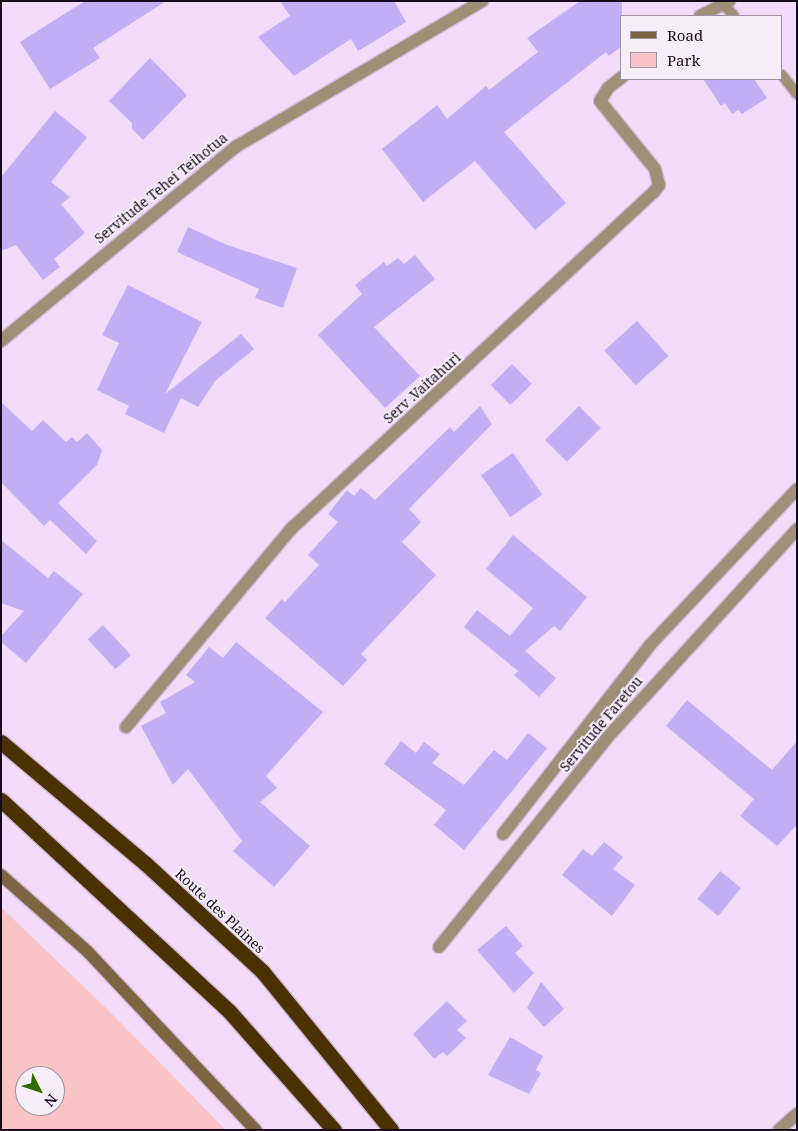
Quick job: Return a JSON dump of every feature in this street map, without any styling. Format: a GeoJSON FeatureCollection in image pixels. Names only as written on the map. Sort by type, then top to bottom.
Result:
{"type":"FeatureCollection","features":[{"type":"Feature","properties":{"kind":"highway","name":"Route des Plaines"},"geometry":{"type":"LineString","coordinates":[[1,742],[138,858],[262,970],[391,1130]]}},
{"type":"Feature","properties":{"kind":"highway"},"geometry":{"type":"LineString","coordinates":[[1,800],[229,1012],[334,1130]]}},
{"type":"Feature","properties":{"kind":"main road"},"geometry":{"type":"LineString","coordinates":[[1,874],[108,972],[256,1130]]}},
{"type":"Feature","properties":{"kind":"street","name":"Servitude Tehei Teihotua"},"geometry":{"type":"LineString","coordinates":[[1,341],[237,146],[482,1]]}},
{"type":"Feature","properties":{"kind":"street"},"geometry":{"type":"LineString","coordinates":[[702,15],[726,3]]}},
{"type":"Feature","properties":{"kind":"street","name":"Serv .Vaitahuri"},"geometry":{"type":"LineString","coordinates":[[126,727],[290,528],[654,192],[659,185],[655,169],[600,100],[608,88],[620,79]]}},
{"type":"Feature","properties":{"kind":"street","name":"Servitude Faretou"},"geometry":{"type":"LineString","coordinates":[[503,834],[650,645],[797,489]]}},
{"type":"Feature","properties":{"kind":"street","name":"Servitude Faretou"},"geometry":{"type":"LineString","coordinates":[[438,948],[606,739],[797,529]]}},
{"type":"Feature","properties":{"kind":"street"},"geometry":{"type":"LineString","coordinates":[[778,1130],[797,1114]]}},
{"type":"Feature","properties":{"kind":"lane"},"geometry":{"type":"LineString","coordinates":[[726,3],[733,15]]}},
{"type":"Feature","properties":{"kind":"lane"},"geometry":{"type":"LineString","coordinates":[[783,76],[797,94]]}},
{"type":"Feature","properties":{"kind":"green space"},"geometry":{"type":"Polygon","coordinates":[[[1,907],[109,1011],[226,1130],[1,1130],[1,907]]]}},
{"type":"Feature","properties":{"kind":"building"},"geometry":{"type":"Polygon","coordinates":[[[85,1],[166,1],[93,48],[100,58],[50,89],[20,42],[85,1]]]}},
{"type":"Feature","properties":{"kind":"building"},"geometry":{"type":"Polygon","coordinates":[[[280,1],[394,1],[406,22],[358,51],[351,39],[294,76],[258,37],[290,16],[280,1]]]}},
{"type":"Feature","properties":{"kind":"building"},"geometry":{"type":"Polygon","coordinates":[[[580,1],[622,1],[620,48],[609,56],[606,52],[504,132],[566,203],[535,230],[475,161],[423,202],[382,149],[437,105],[447,119],[486,86],[489,90],[538,52],[527,38],[580,1]]]}},
{"type":"Feature","properties":{"kind":"building"},"geometry":{"type":"Polygon","coordinates":[[[150,58],[187,95],[143,140],[132,129],[132,123],[109,101],[150,58]]]}},
{"type":"Feature","properties":{"kind":"building"},"geometry":{"type":"Polygon","coordinates":[[[704,80],[755,80],[767,98],[742,114],[738,110],[732,114],[725,103],[721,106],[704,80]]]}},
{"type":"Feature","properties":{"kind":"building"},"geometry":{"type":"Polygon","coordinates":[[[55,111],[87,137],[51,182],[70,197],[61,204],[85,233],[54,259],[60,267],[43,280],[16,245],[1,251],[1,177],[55,111]]]}},
{"type":"Feature","properties":{"kind":"building"},"geometry":{"type":"Polygon","coordinates":[[[188,227],[227,245],[297,268],[283,308],[255,298],[259,289],[177,252],[188,227]]]}},
{"type":"Feature","properties":{"kind":"building"},"geometry":{"type":"Polygon","coordinates":[[[415,255],[435,279],[374,327],[420,376],[385,408],[318,335],[362,294],[355,285],[384,262],[387,266],[398,258],[404,264],[415,255]]]}},
{"type":"Feature","properties":{"kind":"building"},"geometry":{"type":"Polygon","coordinates":[[[128,285],[202,322],[165,394],[241,334],[254,349],[215,381],[198,407],[181,398],[164,433],[125,414],[129,406],[97,390],[119,343],[102,335],[128,285]]]}},
{"type":"Feature","properties":{"kind":"building"},"geometry":{"type":"Polygon","coordinates":[[[637,321],[668,356],[636,385],[604,350],[637,321]]]}},
{"type":"Feature","properties":{"kind":"building"},"geometry":{"type":"Polygon","coordinates":[[[512,364],[532,384],[511,405],[491,385],[512,364]]]}},
{"type":"Feature","properties":{"kind":"building"},"geometry":{"type":"Polygon","coordinates":[[[1,402],[32,431],[43,420],[66,442],[72,437],[77,442],[87,433],[102,450],[97,465],[58,503],[97,541],[86,554],[50,520],[44,526],[1,482],[1,402]]]}},
{"type":"Feature","properties":{"kind":"building"},"geometry":{"type":"Polygon","coordinates":[[[480,406],[492,424],[409,509],[421,522],[402,542],[436,575],[361,654],[367,660],[343,686],[265,618],[282,599],[285,602],[319,565],[308,555],[338,522],[328,514],[347,490],[354,496],[361,488],[375,500],[450,427],[454,432],[480,406]]]}},
{"type":"Feature","properties":{"kind":"building"},"geometry":{"type":"Polygon","coordinates":[[[579,406],[601,428],[567,462],[545,440],[579,406]]]}},
{"type":"Feature","properties":{"kind":"building"},"geometry":{"type":"Polygon","coordinates":[[[513,453],[542,495],[510,517],[481,475],[513,453]]]}},
{"type":"Feature","properties":{"kind":"building"},"geometry":{"type":"Polygon","coordinates":[[[513,535],[587,597],[560,631],[554,626],[525,651],[556,678],[539,697],[514,675],[518,671],[464,627],[477,610],[510,636],[533,608],[486,569],[513,535]]]}},
{"type":"Feature","properties":{"kind":"building"},"geometry":{"type":"Polygon","coordinates":[[[1,540],[48,578],[54,571],[83,594],[26,663],[1,642],[1,636],[24,611],[1,603],[1,540]]]}},
{"type":"Feature","properties":{"kind":"building"},"geometry":{"type":"Polygon","coordinates":[[[103,625],[131,655],[116,669],[88,639],[103,625]]]}},
{"type":"Feature","properties":{"kind":"building"},"geometry":{"type":"Polygon","coordinates":[[[236,642],[323,712],[266,776],[277,788],[260,802],[310,846],[274,887],[233,851],[242,841],[188,769],[173,785],[141,726],[166,713],[160,702],[195,682],[186,675],[209,647],[223,658],[236,642]]]}},
{"type":"Feature","properties":{"kind":"building"},"geometry":{"type":"Polygon","coordinates":[[[687,700],[772,770],[797,741],[797,825],[777,846],[740,816],[754,799],[666,726],[687,700]]]}},
{"type":"Feature","properties":{"kind":"building"},"geometry":{"type":"Polygon","coordinates":[[[528,733],[547,748],[464,850],[434,825],[446,810],[384,764],[401,741],[416,753],[424,742],[440,754],[432,763],[464,785],[494,750],[507,760],[528,733]]]}},
{"type":"Feature","properties":{"kind":"building"},"geometry":{"type":"Polygon","coordinates":[[[604,842],[623,857],[613,869],[635,885],[612,916],[562,875],[583,849],[592,856],[604,842]]]}},
{"type":"Feature","properties":{"kind":"building"},"geometry":{"type":"Polygon","coordinates":[[[720,871],[741,888],[718,916],[697,899],[720,871]]]}},
{"type":"Feature","properties":{"kind":"building"},"geometry":{"type":"Polygon","coordinates":[[[506,926],[523,946],[515,953],[534,973],[514,993],[477,950],[506,926]]]}},
{"type":"Feature","properties":{"kind":"building"},"geometry":{"type":"Polygon","coordinates":[[[541,982],[564,1009],[544,1027],[527,1008],[541,982]]]}},
{"type":"Feature","properties":{"kind":"building"},"geometry":{"type":"Polygon","coordinates":[[[447,1001],[467,1021],[457,1030],[466,1038],[447,1056],[443,1052],[434,1059],[413,1034],[447,1001]]]}},
{"type":"Feature","properties":{"kind":"building"},"geometry":{"type":"Polygon","coordinates":[[[510,1037],[543,1056],[536,1070],[541,1073],[529,1094],[488,1075],[510,1037]]]}}]}
